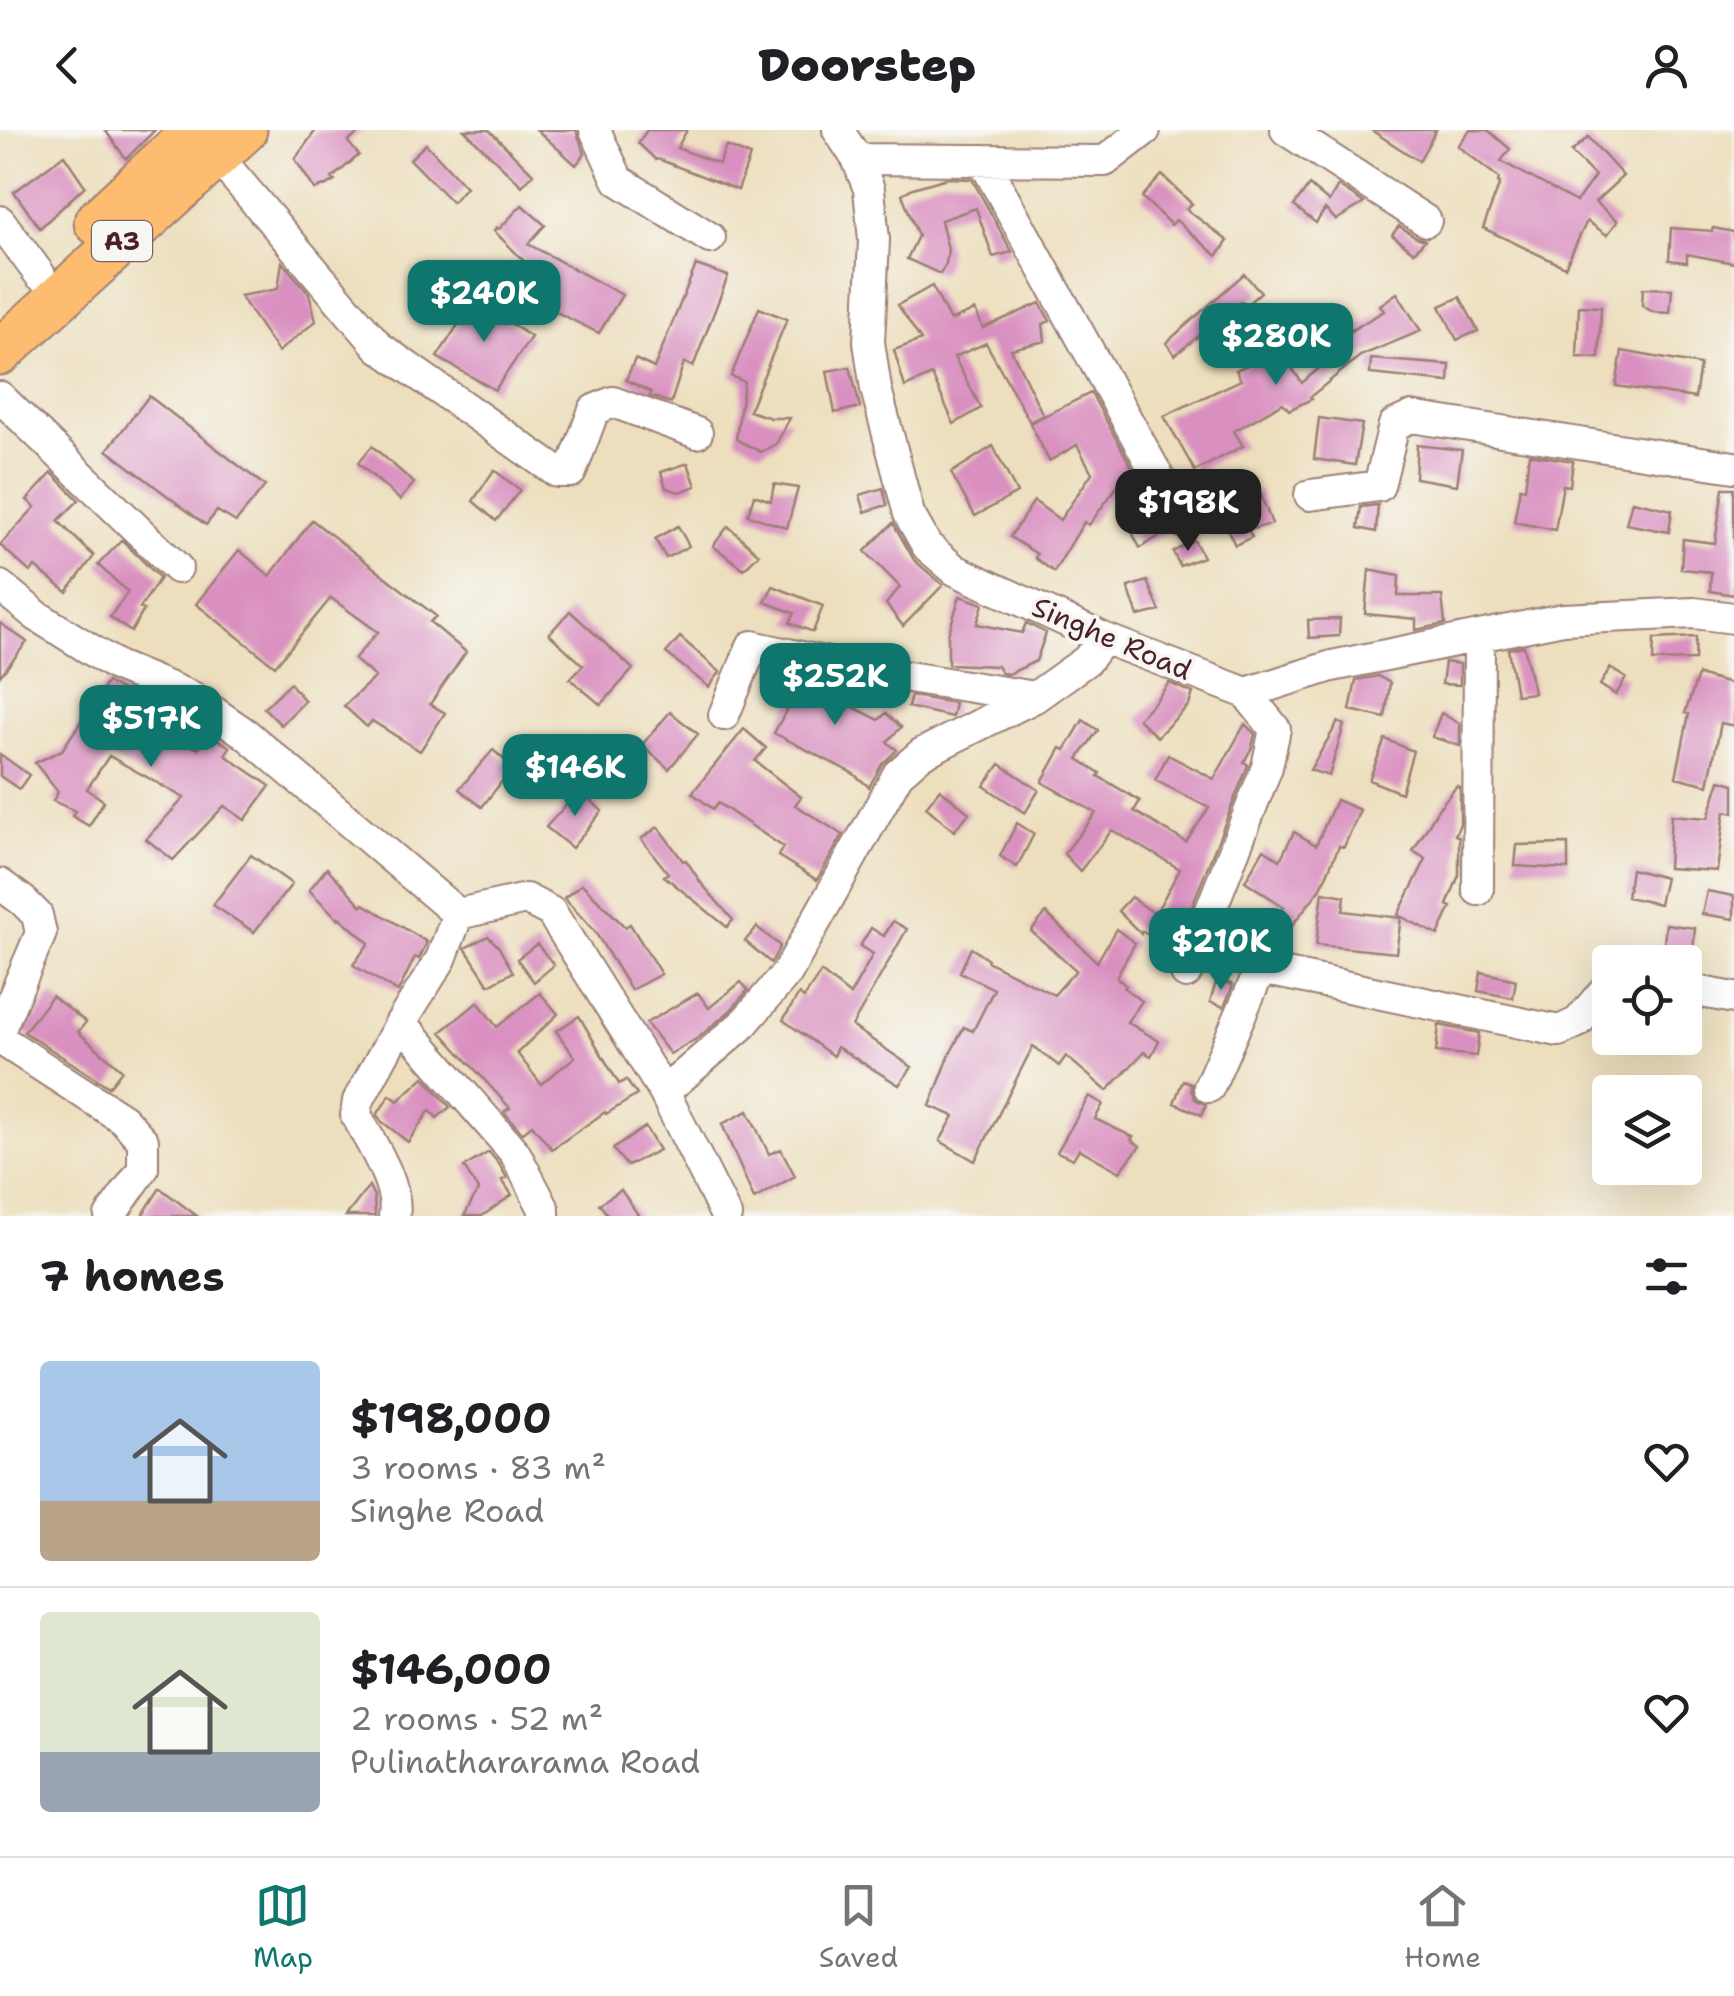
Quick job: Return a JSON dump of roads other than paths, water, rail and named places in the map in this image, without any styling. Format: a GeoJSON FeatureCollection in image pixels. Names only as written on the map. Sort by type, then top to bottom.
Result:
{"type":"FeatureCollection","features":[{"type":"Feature","properties":{"kind":"highway","name":"A3"},"geometry":{"type":"LineString","coordinates":[[0,312],[40,275],[213,137]]}},
{"type":"Feature","properties":{"kind":"highway","name":"A3"},"geometry":{"type":"LineString","coordinates":[[0,352],[213,137]]}},
{"type":"Feature","properties":{"kind":"street"},"geometry":{"type":"LineString","coordinates":[[596,130],[618,180],[710,238]]}},
{"type":"Feature","properties":{"kind":"street","name":"Singhe Road"},"geometry":{"type":"LineString","coordinates":[[838,130],[870,189],[874,240],[869,342],[876,389],[910,514],[927,546],[955,570],[1103,638],[1246,692]]}},
{"type":"Feature","properties":{"kind":"street"},"geometry":{"type":"LineString","coordinates":[[857,159],[1105,161],[1144,130]]}},
{"type":"Feature","properties":{"kind":"street"},"geometry":{"type":"LineString","coordinates":[[1286,130],[1426,221]]}},
{"type":"Feature","properties":{"kind":"street"},"geometry":{"type":"LineString","coordinates":[[213,137],[379,347],[557,472],[571,472],[594,410],[613,402],[696,433]]}},
{"type":"Feature","properties":{"kind":"street"},"geometry":{"type":"LineString","coordinates":[[983,160],[1184,524]]}},
{"type":"Feature","properties":{"kind":"street"},"geometry":{"type":"LineString","coordinates":[[0,221],[40,275]]}},
{"type":"Feature","properties":{"kind":"street"},"geometry":{"type":"LineString","coordinates":[[0,397],[177,568]]}},
{"type":"Feature","properties":{"kind":"street"},"geometry":{"type":"LineString","coordinates":[[1310,494],[1379,486],[1394,426],[1410,417],[1734,467]]}},
{"type":"Feature","properties":{"kind":"street"},"geometry":{"type":"LineString","coordinates":[[0,586],[37,616],[117,666],[192,697],[246,734],[458,914]]}},
{"type":"Feature","properties":{"kind":"street"},"geometry":{"type":"LineString","coordinates":[[1186,974],[1266,768],[1275,729],[1246,692],[1332,666],[1563,619],[1694,613],[1734,618]]}},
{"type":"Feature","properties":{"kind":"street"},"geometry":{"type":"LineString","coordinates":[[1478,890],[1479,636]]}},
{"type":"Feature","properties":{"kind":"street"},"geometry":{"type":"LineString","coordinates":[[664,1092],[742,1024],[787,973],[898,774],[921,754],[1035,696],[1086,660],[1103,638]]}},
{"type":"Feature","properties":{"kind":"street"},"geometry":{"type":"LineString","coordinates":[[724,715],[752,646],[851,668],[1035,696]]}},
{"type":"Feature","properties":{"kind":"street"},"geometry":{"type":"LineString","coordinates":[[0,884],[36,915],[41,933],[0,1029]]}},
{"type":"Feature","properties":{"kind":"street"},"geometry":{"type":"LineString","coordinates":[[458,914],[526,899],[551,912],[664,1092],[726,1216]]}},
{"type":"Feature","properties":{"kind":"street"},"geometry":{"type":"LineString","coordinates":[[394,1216],[394,1191],[356,1115],[358,1101],[401,1022],[441,960],[458,914]]}},
{"type":"Feature","properties":{"kind":"street"},"geometry":{"type":"LineString","coordinates":[[1209,1087],[1256,978],[1267,970],[1559,1030],[1578,1022],[1592,1005]]}},
{"type":"Feature","properties":{"kind":"street"},"geometry":{"type":"LineString","coordinates":[[1702,992],[1734,998]]}},
{"type":"Feature","properties":{"kind":"street"},"geometry":{"type":"LineString","coordinates":[[401,1022],[515,1153],[544,1216]]}},
{"type":"Feature","properties":{"kind":"street"},"geometry":{"type":"LineString","coordinates":[[0,1039],[123,1120],[143,1141],[143,1169],[110,1216]]}}]}
